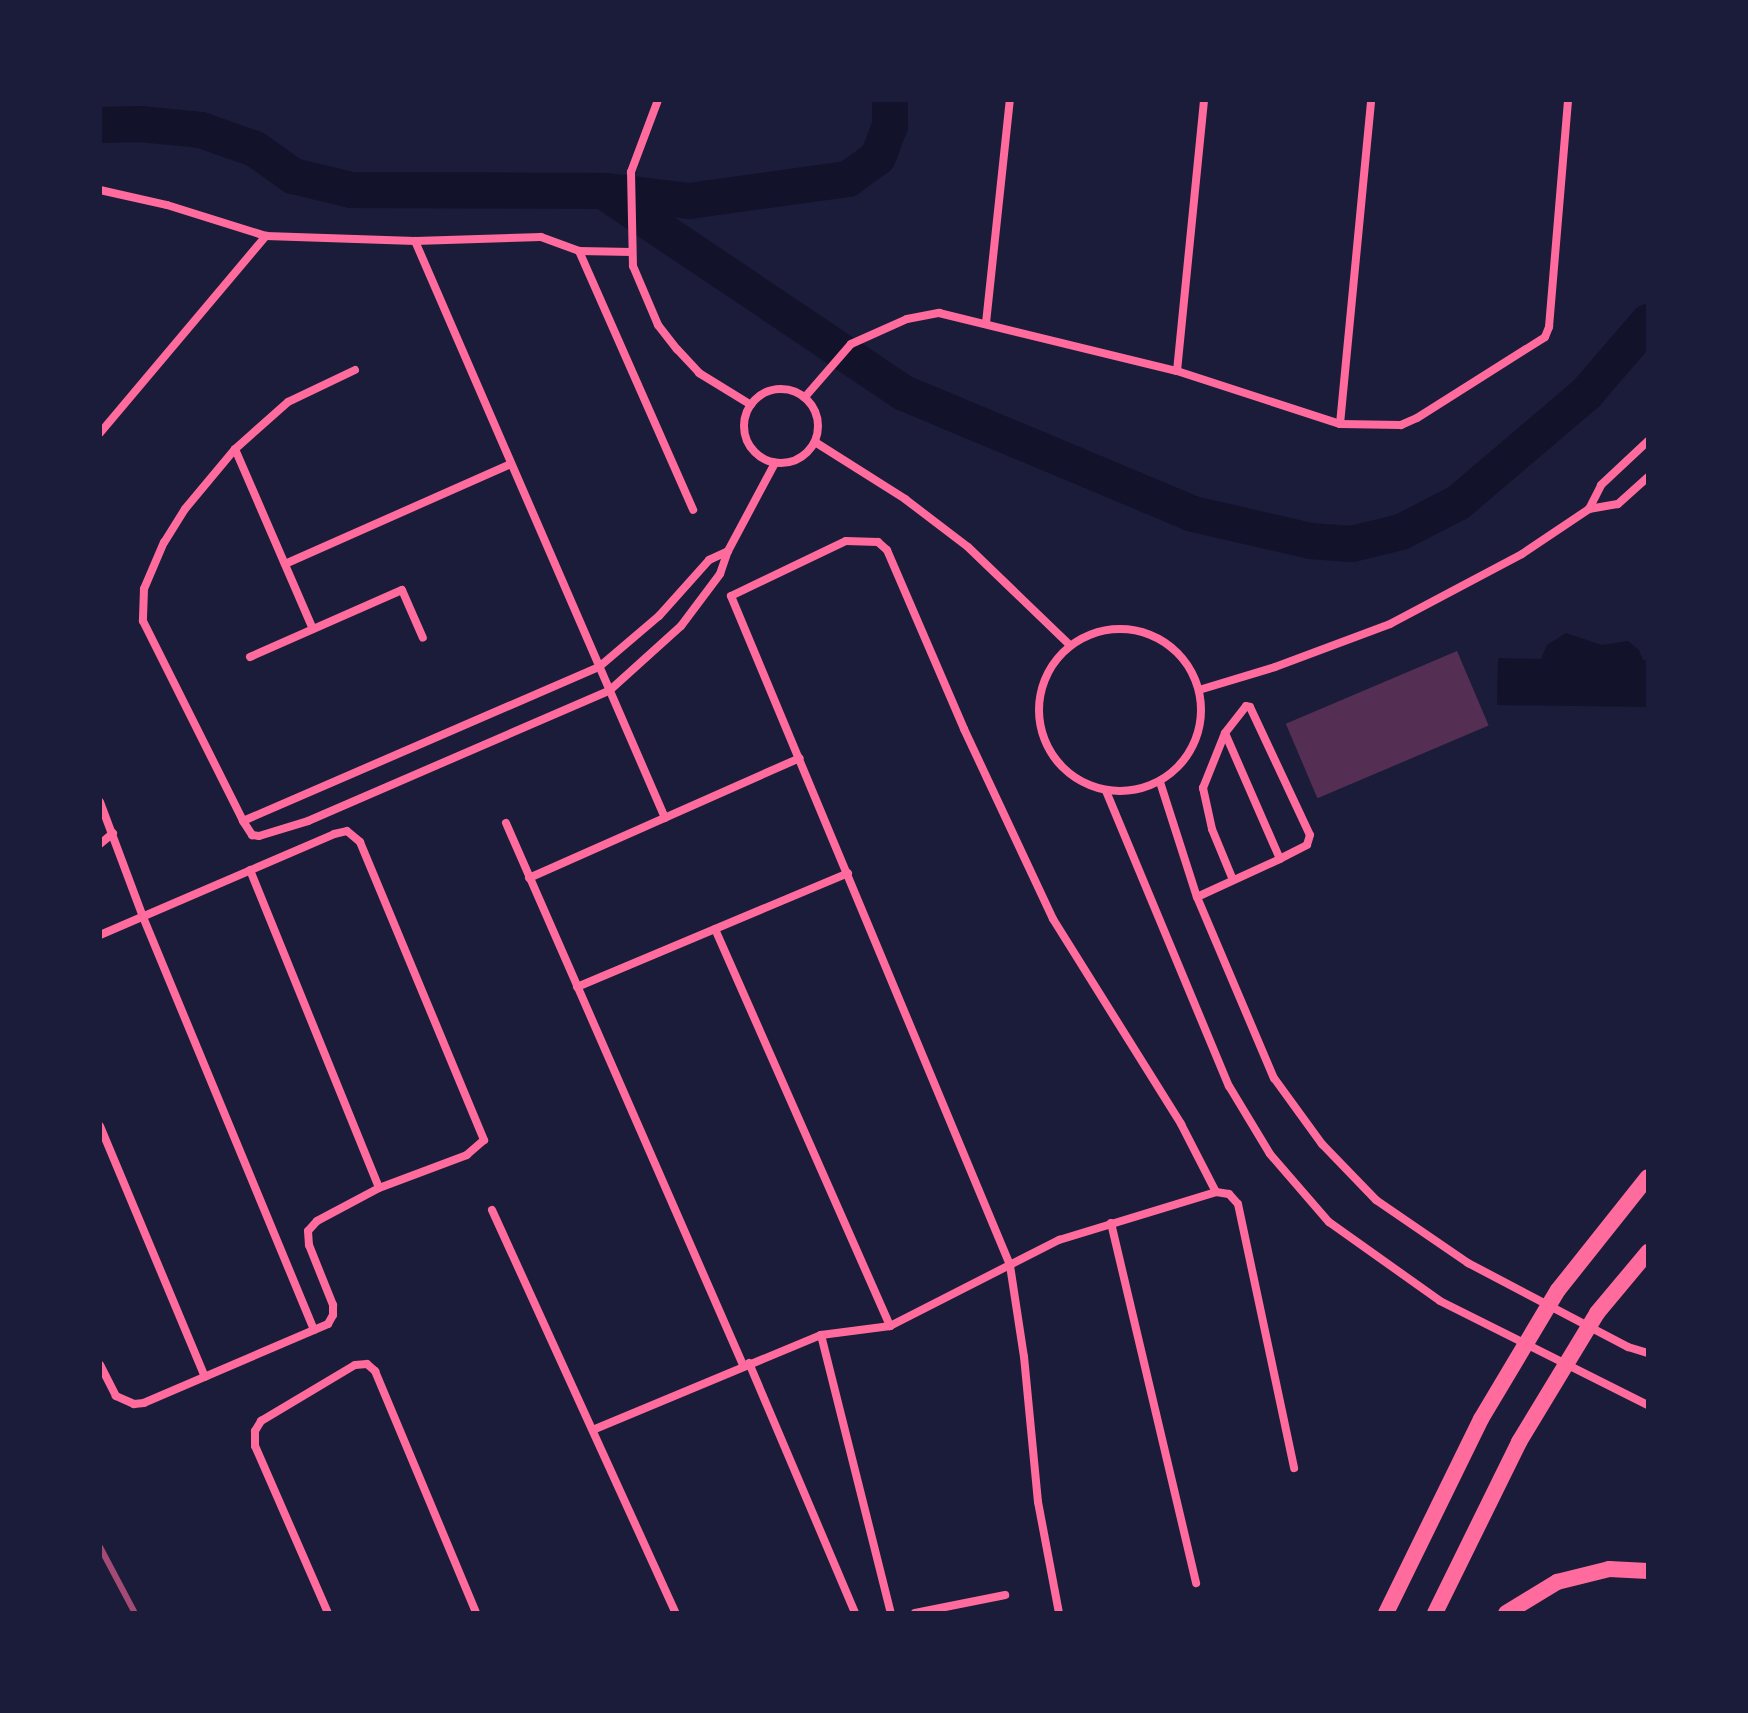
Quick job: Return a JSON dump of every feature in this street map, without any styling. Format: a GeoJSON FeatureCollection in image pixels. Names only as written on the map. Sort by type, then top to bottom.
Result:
{"type":"FeatureCollection","features":[{"type":"Feature","properties":{"kind":"highway"},"geometry":{"type":"LineString","coordinates":[[1386,1613],[1481,1419],[1558,1290],[1648,1177]]}},
{"type":"Feature","properties":{"kind":"highway"},"geometry":{"type":"LineString","coordinates":[[1435,1613],[1519,1442],[1597,1313],[1648,1252]]}},
{"type":"Feature","properties":{"kind":"highway"},"geometry":{"type":"LineString","coordinates":[[1506,1613],[1557,1582],[1609,1569],[1648,1571]]}},
{"type":"Feature","properties":{"kind":"street"},"geometry":{"type":"LineString","coordinates":[[658,100],[631,172],[633,266],[658,325],[677,349],[699,373],[751,405]]}},
{"type":"Feature","properties":{"kind":"street"},"geometry":{"type":"LineString","coordinates":[[986,323],[1010,100]]}},
{"type":"Feature","properties":{"kind":"street"},"geometry":{"type":"LineString","coordinates":[[1177,371],[1204,100]]}},
{"type":"Feature","properties":{"kind":"street"},"geometry":{"type":"LineString","coordinates":[[1340,424],[1371,100]]}},
{"type":"Feature","properties":{"kind":"street"},"geometry":{"type":"LineString","coordinates":[[805,397],[851,344],[907,319],[939,313],[1177,371],[1340,424],[1382,427],[1417,418],[1545,337],[1549,327],[1568,100]]}},
{"type":"Feature","properties":{"kind":"street"},"geometry":{"type":"LineString","coordinates":[[100,190],[167,205],[266,236],[415,241],[541,237],[579,251],[632,252]]}},
{"type":"Feature","properties":{"kind":"street"},"geometry":{"type":"LineString","coordinates":[[100,433],[266,236]]}},
{"type":"Feature","properties":{"kind":"street"},"geometry":{"type":"LineString","coordinates":[[415,241],[665,818]]}},
{"type":"Feature","properties":{"kind":"street"},"geometry":{"type":"LineString","coordinates":[[579,251],[693,510]]}},
{"type":"Feature","properties":{"kind":"street"},"geometry":{"type":"LineString","coordinates":[[355,370],[288,402],[235,449],[185,509],[164,542],[144,589],[143,621],[252,835],[259,836],[308,821],[609,691],[681,626],[720,574],[728,551],[775,463]]}},
{"type":"Feature","properties":{"kind":"street"},"geometry":{"type":"LineString","coordinates":[[782,389],[805,397],[818,418],[815,442],[798,459],[775,463],[754,451],[747,441],[745,417],[751,405],[759,396],[782,389]]}},
{"type":"Feature","properties":{"kind":"street"},"geometry":{"type":"LineString","coordinates":[[1589,509],[1601,485],[1648,441]]}},
{"type":"Feature","properties":{"kind":"street"},"geometry":{"type":"LineString","coordinates":[[815,442],[905,499],[968,547],[1070,645]]}},
{"type":"Feature","properties":{"kind":"street"},"geometry":{"type":"LineString","coordinates":[[235,449],[313,629]]}},
{"type":"Feature","properties":{"kind":"street"},"geometry":{"type":"LineString","coordinates":[[285,564],[511,464]]}},
{"type":"Feature","properties":{"kind":"street"},"geometry":{"type":"LineString","coordinates":[[1199,690],[1275,667],[1390,624],[1522,554],[1589,509],[1618,504],[1648,477]]}},
{"type":"Feature","properties":{"kind":"street"},"geometry":{"type":"LineString","coordinates":[[1059,1613],[1038,1502],[1024,1357],[1010,1265],[731,596],[846,541],[878,542],[887,550],[964,729],[1053,919],[1181,1124],[1216,1192]]}},
{"type":"Feature","properties":{"kind":"street"},"geometry":{"type":"LineString","coordinates":[[243,821],[599,667],[659,616],[709,560],[728,551]]}},
{"type":"Feature","properties":{"kind":"street"},"geometry":{"type":"LineString","coordinates":[[250,657],[402,590],[423,638]]}},
{"type":"Feature","properties":{"kind":"street"},"geometry":{"type":"LineString","coordinates":[[1120,628],[1147,633],[1170,645],[1188,665],[1199,690],[1202,717],[1195,743],[1181,765],[1160,782],[1134,791],[1106,791],[1081,782],[1060,765],[1045,743],[1039,717],[1041,690],[1052,665],[1070,645],[1094,633],[1120,628]]}},
{"type":"Feature","properties":{"kind":"street"},"geometry":{"type":"LineString","coordinates":[[1197,897],[1280,859],[1307,845],[1310,835],[1250,707],[1242,708],[1225,733],[1203,788],[1208,818],[1233,880]]}},
{"type":"Feature","properties":{"kind":"street"},"geometry":{"type":"LineString","coordinates":[[1225,733],[1280,859]]}},
{"type":"Feature","properties":{"kind":"street"},"geometry":{"type":"LineString","coordinates":[[529,878],[800,758]]}},
{"type":"Feature","properties":{"kind":"street"},"geometry":{"type":"LineString","coordinates":[[1160,782],[1197,897],[1274,1078],[1322,1144],[1376,1200],[1468,1263],[1628,1347],[1648,1353]]}},
{"type":"Feature","properties":{"kind":"street"},"geometry":{"type":"LineString","coordinates":[[1106,791],[1223,1073],[1270,1154],[1329,1222],[1440,1301],[1648,1405]]}},
{"type":"Feature","properties":{"kind":"street"},"geometry":{"type":"LineString","coordinates":[[100,802],[143,917],[314,1330]]}},
{"type":"Feature","properties":{"kind":"street"},"geometry":{"type":"LineString","coordinates":[[506,823],[855,1613]]}},
{"type":"Feature","properties":{"kind":"street"},"geometry":{"type":"LineString","coordinates":[[100,935],[347,831],[360,842],[481,1125],[484,1140],[467,1155],[379,1188],[317,1221],[308,1231],[309,1245],[333,1305],[333,1315],[328,1324],[134,1404],[116,1396],[100,1365]]}},
{"type":"Feature","properties":{"kind":"street"},"geometry":{"type":"LineString","coordinates":[[100,844],[113,833]]}},
{"type":"Feature","properties":{"kind":"street"},"geometry":{"type":"LineString","coordinates":[[250,870],[379,1188]]}},
{"type":"Feature","properties":{"kind":"street"},"geometry":{"type":"LineString","coordinates":[[577,987],[848,873]]}},
{"type":"Feature","properties":{"kind":"street"},"geometry":{"type":"LineString","coordinates":[[715,929],[890,1326]]}},
{"type":"Feature","properties":{"kind":"street"},"geometry":{"type":"LineString","coordinates":[[100,1126],[205,1377]]}},
{"type":"Feature","properties":{"kind":"street"},"geometry":{"type":"LineString","coordinates":[[595,1429],[821,1335],[890,1326],[1059,1240],[1216,1192],[1229,1194],[1238,1204],[1294,1468]]}},
{"type":"Feature","properties":{"kind":"street"},"geometry":{"type":"LineString","coordinates":[[492,1210],[595,1429],[676,1613]]}},
{"type":"Feature","properties":{"kind":"street"},"geometry":{"type":"LineString","coordinates":[[1111,1223],[1196,1583]]}},
{"type":"Feature","properties":{"kind":"street"},"geometry":{"type":"LineString","coordinates":[[821,1335],[891,1613]]}},
{"type":"Feature","properties":{"kind":"street"},"geometry":{"type":"LineString","coordinates":[[328,1613],[255,1446],[255,1431],[261,1421],[301,1397],[355,1365],[367,1364],[375,1371],[476,1613]]}},
{"type":"Feature","properties":{"kind":"street"},"geometry":{"type":"LineString","coordinates":[[915,1613],[1005,1595]]}},
{"type":"Feature","properties":{"kind":"shaded area"},"geometry":{"type":"Polygon","coordinates":[[[1566,633],[1602,645],[1628,641],[1639,650],[1643,660],[1648,660],[1648,707],[1497,705],[1498,658],[1541,659],[1547,645],[1566,633]]]}},
{"type":"Feature","properties":{"kind":"building"},"geometry":{"type":"Polygon","coordinates":[[[1457,651],[1489,726],[1317,798],[1286,724],[1457,651]]]}},
{"type":"Feature","properties":{"kind":"waterway"},"geometry":{"type":"LineString","coordinates":[[608,191],[689,201],[848,179],[878,157],[890,125],[890,100]]}},
{"type":"Feature","properties":{"kind":"waterway"},"geometry":{"type":"LineString","coordinates":[[100,125],[140,124],[201,130],[255,149],[293,176],[351,190],[603,191],[904,393],[1193,514],[1311,541],[1352,544],[1401,532],[1459,502],[1586,394],[1648,322]]}},
{"type":"Feature","properties":{"kind":"railway"},"geometry":{"type":"LineString","coordinates":[[100,1547],[135,1613]]}}]}
